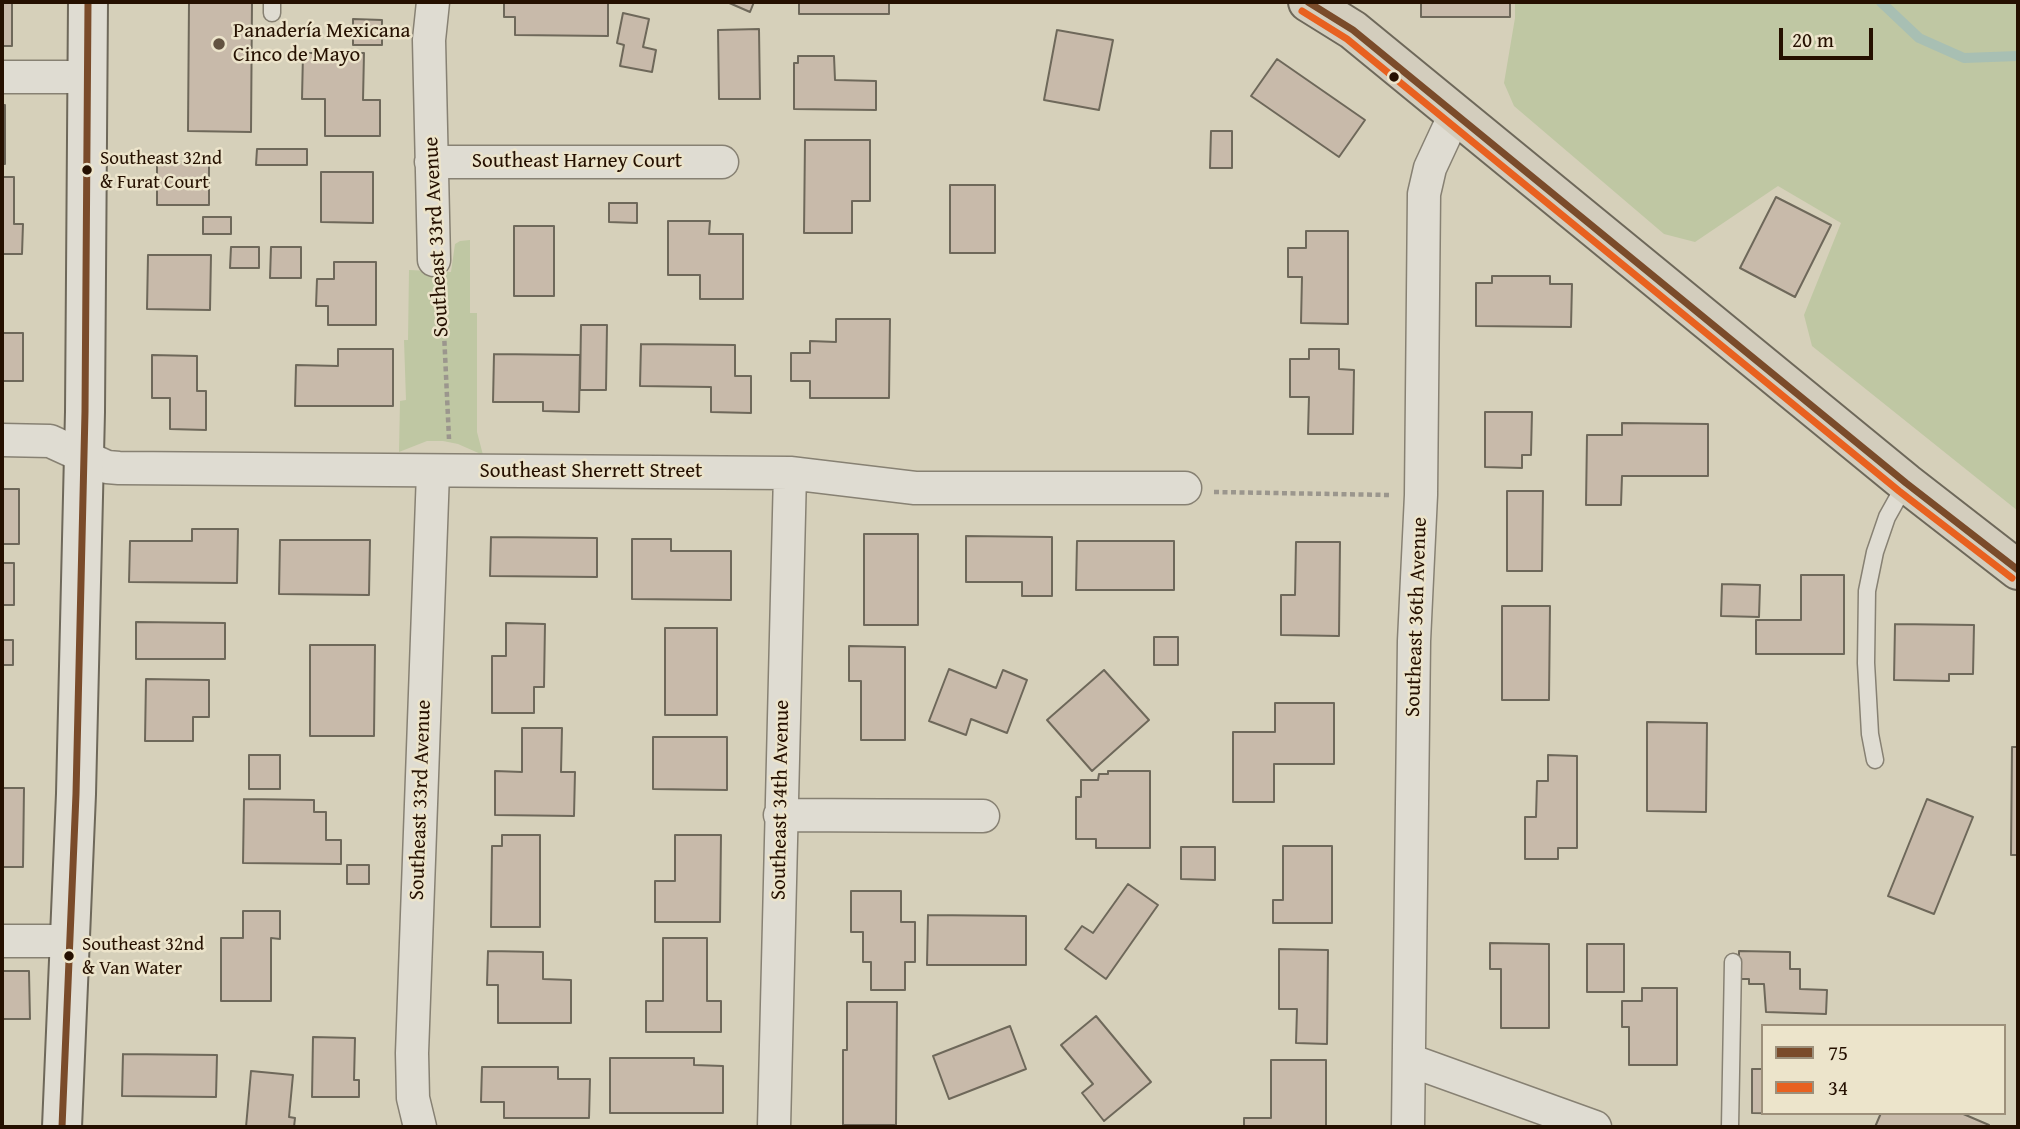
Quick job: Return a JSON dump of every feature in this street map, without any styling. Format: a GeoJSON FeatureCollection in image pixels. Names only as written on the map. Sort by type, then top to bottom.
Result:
{"type":"FeatureCollection","features":[{"type":"Feature","properties":{"kind":"main road"},"geometry":{"type":"LineString","coordinates":[[1308,2],[1353,30],[1906,482],[2018,570]]}},
{"type":"Feature","properties":{"kind":"street"},"geometry":{"type":"LineString","coordinates":[[62,1127],[71,941],[82,454],[88,2]]}},
{"type":"Feature","properties":{"kind":"street","name":"Southeast 33rd Avenue"},"geometry":{"type":"LineString","coordinates":[[433,2],[429,40],[434,260]]}},
{"type":"Feature","properties":{"kind":"street"},"geometry":{"type":"LineString","coordinates":[[2,77],[88,77]]}},
{"type":"Feature","properties":{"kind":"street","name":"Southeast 36th Avenue"},"geometry":{"type":"LineString","coordinates":[[1408,1127],[1414,641],[1421,495],[1424,194],[1430,168],[1456,113]]}},
{"type":"Feature","properties":{"kind":"street","name":"Southeast Harney Court"},"geometry":{"type":"LineString","coordinates":[[432,162],[722,162]]}},
{"type":"Feature","properties":{"kind":"street","name":"Southeast Sherrett Street"},"geometry":{"type":"LineString","coordinates":[[2,440],[50,441],[107,467],[790,473],[915,488],[1185,488]]}},
{"type":"Feature","properties":{"kind":"street","name":"Southeast 33rd Avenue"},"geometry":{"type":"LineString","coordinates":[[420,1127],[413,1098],[412,1052],[441,472]]}},
{"type":"Feature","properties":{"kind":"street","name":"Southeast 34th Avenue"},"geometry":{"type":"LineString","coordinates":[[774,1127],[790,473]]}},
{"type":"Feature","properties":{"kind":"street"},"geometry":{"type":"LineString","coordinates":[[780,815],[983,816]]}},
{"type":"Feature","properties":{"kind":"street"},"geometry":{"type":"LineString","coordinates":[[2,941],[71,941]]}},
{"type":"Feature","properties":{"kind":"street"},"geometry":{"type":"LineString","coordinates":[[1409,1060],[1595,1127]]}},
{"type":"Feature","properties":{"kind":"lane"},"geometry":{"type":"LineString","coordinates":[[1875,760],[1870,734],[1866,663],[1867,591],[1883,529],[1906,482]]}},
{"type":"Feature","properties":{"kind":"lane"},"geometry":{"type":"LineString","coordinates":[[1730,1127],[1734,962]]}},
{"type":"Feature","properties":{"kind":"path","name":"Southeast 33rd Avenue"},"geometry":{"type":"LineString","coordinates":[[434,260],[442,272],[441,472]]}},
{"type":"Feature","properties":{"kind":"path"},"geometry":{"type":"LineString","coordinates":[[1185,488],[1228,494],[1421,495]]}},
{"type":"Feature","properties":{"kind":"green space"},"geometry":{"type":"Polygon","coordinates":[[[1515,2],[2018,2],[2018,511],[1812,346],[1804,315],[1841,223],[1778,186],[1695,242],[1664,234],[1514,106],[1504,83],[1515,18],[1515,2]]]}},
{"type":"Feature","properties":{"kind":"green space"},"geometry":{"type":"Polygon","coordinates":[[[470,240],[470,313],[477,313],[477,432],[483,455],[458,444],[443,441],[427,441],[399,452],[400,401],[406,400],[404,340],[408,340],[409,270],[451,272],[455,244],[470,240]]]}},
{"type":"Feature","properties":{"kind":"building"},"geometry":{"type":"Polygon","coordinates":[[[2,2],[12,2],[12,46],[2,46],[2,2]]]}},
{"type":"Feature","properties":{"kind":"building"},"geometry":{"type":"Polygon","coordinates":[[[189,2],[252,2],[251,132],[188,131],[189,2]]]}},
{"type":"Feature","properties":{"kind":"building"},"geometry":{"type":"Polygon","coordinates":[[[504,2],[608,2],[608,36],[515,35],[515,17],[504,17],[504,2]]]}},
{"type":"Feature","properties":{"kind":"building"},"geometry":{"type":"Polygon","coordinates":[[[727,2],[754,2],[750,12],[727,2]]]}},
{"type":"Feature","properties":{"kind":"building"},"geometry":{"type":"Polygon","coordinates":[[[799,2],[889,2],[889,14],[799,14],[799,2]]]}},
{"type":"Feature","properties":{"kind":"building"},"geometry":{"type":"Polygon","coordinates":[[[1421,2],[1510,2],[1510,17],[1421,17],[1421,2]]]}},
{"type":"Feature","properties":{"kind":"building"},"geometry":{"type":"Polygon","coordinates":[[[623,13],[649,19],[643,47],[656,50],[652,72],[620,66],[624,45],[617,43],[623,13]]]}},
{"type":"Feature","properties":{"kind":"building"},"geometry":{"type":"Polygon","coordinates":[[[353,19],[382,20],[382,45],[353,45],[353,19]]]}},
{"type":"Feature","properties":{"kind":"building"},"geometry":{"type":"Polygon","coordinates":[[[759,29],[760,99],[719,99],[718,30],[759,29]]]}},
{"type":"Feature","properties":{"kind":"building"},"geometry":{"type":"Polygon","coordinates":[[[1057,30],[1113,40],[1099,110],[1044,100],[1057,30]]]}},
{"type":"Feature","properties":{"kind":"building"},"geometry":{"type":"Polygon","coordinates":[[[303,53],[364,53],[363,100],[380,100],[380,136],[325,136],[325,99],[302,99],[303,53]]]}},
{"type":"Feature","properties":{"kind":"building"},"geometry":{"type":"Polygon","coordinates":[[[798,56],[834,56],[835,80],[876,81],[876,110],[794,109],[794,63],[798,63],[798,56]]]}},
{"type":"Feature","properties":{"kind":"building"},"geometry":{"type":"Polygon","coordinates":[[[1277,59],[1365,120],[1339,157],[1251,96],[1277,59]]]}},
{"type":"Feature","properties":{"kind":"building"},"geometry":{"type":"Polygon","coordinates":[[[2,105],[5,105],[5,164],[2,164],[2,105]]]}},
{"type":"Feature","properties":{"kind":"building"},"geometry":{"type":"Polygon","coordinates":[[[1211,131],[1232,131],[1232,168],[1210,168],[1211,131]]]}},
{"type":"Feature","properties":{"kind":"building"},"geometry":{"type":"Polygon","coordinates":[[[805,140],[870,140],[870,201],[852,201],[852,233],[804,233],[805,140]]]}},
{"type":"Feature","properties":{"kind":"building"},"geometry":{"type":"Polygon","coordinates":[[[257,149],[307,149],[307,165],[256,165],[257,149]]]}},
{"type":"Feature","properties":{"kind":"building"},"geometry":{"type":"Polygon","coordinates":[[[157,162],[209,163],[209,205],[157,205],[157,162]]]}},
{"type":"Feature","properties":{"kind":"building"},"geometry":{"type":"Polygon","coordinates":[[[321,172],[373,172],[373,223],[321,222],[321,172]]]}},
{"type":"Feature","properties":{"kind":"building"},"geometry":{"type":"Polygon","coordinates":[[[2,177],[14,177],[14,224],[23,224],[22,254],[2,254],[2,177]]]}},
{"type":"Feature","properties":{"kind":"building"},"geometry":{"type":"Polygon","coordinates":[[[950,185],[995,185],[995,253],[950,253],[950,185]]]}},
{"type":"Feature","properties":{"kind":"building"},"geometry":{"type":"Polygon","coordinates":[[[1776,197],[1831,225],[1795,297],[1740,268],[1776,197]]]}},
{"type":"Feature","properties":{"kind":"building"},"geometry":{"type":"Polygon","coordinates":[[[609,203],[637,203],[637,223],[609,222],[609,203]]]}},
{"type":"Feature","properties":{"kind":"building"},"geometry":{"type":"Polygon","coordinates":[[[203,217],[231,217],[231,234],[203,234],[203,217]]]}},
{"type":"Feature","properties":{"kind":"building"},"geometry":{"type":"Polygon","coordinates":[[[668,221],[710,221],[709,234],[743,234],[743,299],[700,299],[700,275],[668,275],[668,221]]]}},
{"type":"Feature","properties":{"kind":"building"},"geometry":{"type":"Polygon","coordinates":[[[514,226],[554,226],[554,296],[514,296],[514,226]]]}},
{"type":"Feature","properties":{"kind":"building"},"geometry":{"type":"Polygon","coordinates":[[[1306,231],[1348,231],[1348,324],[1301,323],[1302,277],[1288,277],[1288,248],[1306,248],[1306,231]]]}},
{"type":"Feature","properties":{"kind":"building"},"geometry":{"type":"Polygon","coordinates":[[[231,247],[259,247],[259,268],[230,268],[231,247]]]}},
{"type":"Feature","properties":{"kind":"building"},"geometry":{"type":"Polygon","coordinates":[[[271,247],[301,247],[301,278],[270,278],[271,247]]]}},
{"type":"Feature","properties":{"kind":"building"},"geometry":{"type":"Polygon","coordinates":[[[148,255],[211,255],[210,310],[147,309],[148,255]]]}},
{"type":"Feature","properties":{"kind":"building"},"geometry":{"type":"Polygon","coordinates":[[[334,262],[376,262],[376,325],[328,325],[328,306],[316,306],[317,279],[334,279],[334,262]]]}},
{"type":"Feature","properties":{"kind":"building"},"geometry":{"type":"Polygon","coordinates":[[[1492,276],[1550,276],[1550,284],[1572,284],[1571,327],[1476,326],[1476,283],[1492,283],[1492,276]]]}},
{"type":"Feature","properties":{"kind":"building"},"geometry":{"type":"Polygon","coordinates":[[[836,319],[890,319],[889,398],[810,398],[810,381],[791,381],[791,353],[810,353],[810,341],[836,342],[836,319]]]}},
{"type":"Feature","properties":{"kind":"building"},"geometry":{"type":"Polygon","coordinates":[[[581,325],[607,325],[606,390],[580,390],[581,325]]]}},
{"type":"Feature","properties":{"kind":"building"},"geometry":{"type":"Polygon","coordinates":[[[2,333],[23,333],[23,381],[2,381],[2,333]]]}},
{"type":"Feature","properties":{"kind":"building"},"geometry":{"type":"Polygon","coordinates":[[[641,344],[735,345],[735,376],[751,376],[751,413],[711,412],[711,387],[640,386],[641,344]]]}},
{"type":"Feature","properties":{"kind":"building"},"geometry":{"type":"Polygon","coordinates":[[[338,349],[393,349],[393,406],[295,406],[296,365],[338,366],[338,349]]]}},
{"type":"Feature","properties":{"kind":"building"},"geometry":{"type":"Polygon","coordinates":[[[1309,349],[1339,349],[1339,369],[1354,370],[1353,434],[1308,434],[1309,397],[1290,397],[1290,359],[1309,359],[1309,349]]]}},
{"type":"Feature","properties":{"kind":"building"},"geometry":{"type":"Polygon","coordinates":[[[494,354],[580,355],[579,412],[543,411],[543,402],[493,402],[494,354]]]}},
{"type":"Feature","properties":{"kind":"building"},"geometry":{"type":"Polygon","coordinates":[[[152,355],[197,356],[197,391],[206,391],[206,430],[170,429],[170,398],[152,398],[152,355]]]}},
{"type":"Feature","properties":{"kind":"building"},"geometry":{"type":"Polygon","coordinates":[[[1485,412],[1532,412],[1531,455],[1522,455],[1522,468],[1485,467],[1485,412]]]}},
{"type":"Feature","properties":{"kind":"building"},"geometry":{"type":"Polygon","coordinates":[[[1622,423],[1708,424],[1708,476],[1622,476],[1621,505],[1586,505],[1587,435],[1622,435],[1622,423]]]}},
{"type":"Feature","properties":{"kind":"building"},"geometry":{"type":"Polygon","coordinates":[[[2,489],[19,489],[19,544],[2,544],[2,489]]]}},
{"type":"Feature","properties":{"kind":"building"},"geometry":{"type":"Polygon","coordinates":[[[1507,491],[1543,491],[1542,571],[1507,571],[1507,491]]]}},
{"type":"Feature","properties":{"kind":"building"},"geometry":{"type":"Polygon","coordinates":[[[192,529],[238,529],[237,583],[129,582],[130,541],[192,541],[192,529]]]}},
{"type":"Feature","properties":{"kind":"building"},"geometry":{"type":"Polygon","coordinates":[[[864,534],[918,534],[918,625],[864,625],[864,534]]]}},
{"type":"Feature","properties":{"kind":"building"},"geometry":{"type":"Polygon","coordinates":[[[966,536],[1052,537],[1052,596],[1022,596],[1022,582],[966,582],[966,536]]]}},
{"type":"Feature","properties":{"kind":"building"},"geometry":{"type":"Polygon","coordinates":[[[491,537],[597,538],[597,577],[490,576],[491,537]]]}},
{"type":"Feature","properties":{"kind":"building"},"geometry":{"type":"Polygon","coordinates":[[[632,539],[671,539],[671,551],[731,551],[731,600],[632,599],[632,539]]]}},
{"type":"Feature","properties":{"kind":"building"},"geometry":{"type":"Polygon","coordinates":[[[280,540],[370,540],[369,595],[279,594],[280,540]]]}},
{"type":"Feature","properties":{"kind":"building"},"geometry":{"type":"Polygon","coordinates":[[[1077,541],[1174,541],[1174,590],[1076,590],[1077,541]]]}},
{"type":"Feature","properties":{"kind":"building"},"geometry":{"type":"Polygon","coordinates":[[[1296,542],[1340,542],[1339,636],[1281,635],[1281,595],[1295,595],[1296,542]]]}},
{"type":"Feature","properties":{"kind":"building"},"geometry":{"type":"Polygon","coordinates":[[[2,563],[14,563],[14,605],[2,605],[2,563]]]}},
{"type":"Feature","properties":{"kind":"building"},"geometry":{"type":"Polygon","coordinates":[[[1801,575],[1844,575],[1844,654],[1756,654],[1756,620],[1801,620],[1801,575]]]}},
{"type":"Feature","properties":{"kind":"building"},"geometry":{"type":"Polygon","coordinates":[[[1722,584],[1760,585],[1759,617],[1721,616],[1722,584]]]}},
{"type":"Feature","properties":{"kind":"building"},"geometry":{"type":"Polygon","coordinates":[[[1502,606],[1550,606],[1549,700],[1502,700],[1502,606]]]}},
{"type":"Feature","properties":{"kind":"building"},"geometry":{"type":"Polygon","coordinates":[[[136,622],[225,623],[225,659],[136,659],[136,622]]]}},
{"type":"Feature","properties":{"kind":"building"},"geometry":{"type":"Polygon","coordinates":[[[506,623],[545,624],[544,687],[534,687],[534,713],[492,713],[492,656],[506,656],[506,623]]]}},
{"type":"Feature","properties":{"kind":"building"},"geometry":{"type":"Polygon","coordinates":[[[1895,624],[1974,625],[1973,674],[1949,674],[1949,681],[1894,680],[1895,624]]]}},
{"type":"Feature","properties":{"kind":"building"},"geometry":{"type":"Polygon","coordinates":[[[2,627],[3,640],[13,640],[13,665],[3,665],[3,674],[2,627]]]}},
{"type":"Feature","properties":{"kind":"building"},"geometry":{"type":"Polygon","coordinates":[[[665,628],[717,628],[717,715],[665,715],[665,628]]]}},
{"type":"Feature","properties":{"kind":"building"},"geometry":{"type":"Polygon","coordinates":[[[1154,637],[1178,637],[1178,665],[1154,665],[1154,637]]]}},
{"type":"Feature","properties":{"kind":"building"},"geometry":{"type":"Polygon","coordinates":[[[310,645],[375,645],[374,736],[310,736],[310,645]]]}},
{"type":"Feature","properties":{"kind":"building"},"geometry":{"type":"Polygon","coordinates":[[[849,646],[905,647],[905,740],[861,740],[861,681],[849,681],[849,646]]]}},
{"type":"Feature","properties":{"kind":"building"},"geometry":{"type":"Polygon","coordinates":[[[949,669],[996,688],[1003,670],[1027,680],[1007,733],[971,719],[966,735],[929,721],[949,669]]]}},
{"type":"Feature","properties":{"kind":"building"},"geometry":{"type":"Polygon","coordinates":[[[1104,670],[1149,720],[1092,771],[1047,720],[1104,670]]]}},
{"type":"Feature","properties":{"kind":"building"},"geometry":{"type":"Polygon","coordinates":[[[146,679],[209,680],[209,717],[193,717],[193,741],[145,741],[146,679]]]}},
{"type":"Feature","properties":{"kind":"building"},"geometry":{"type":"Polygon","coordinates":[[[1275,703],[1334,703],[1334,764],[1274,764],[1274,802],[1233,802],[1233,732],[1275,732],[1275,703]]]}},
{"type":"Feature","properties":{"kind":"building"},"geometry":{"type":"Polygon","coordinates":[[[1647,722],[1707,723],[1706,812],[1647,811],[1647,722]]]}},
{"type":"Feature","properties":{"kind":"building"},"geometry":{"type":"Polygon","coordinates":[[[522,728],[562,728],[561,772],[575,772],[574,816],[495,815],[495,771],[522,772],[522,728]]]}},
{"type":"Feature","properties":{"kind":"building"},"geometry":{"type":"Polygon","coordinates":[[[653,737],[727,737],[727,790],[653,789],[653,737]]]}},
{"type":"Feature","properties":{"kind":"building"},"geometry":{"type":"Polygon","coordinates":[[[2012,747],[2018,747],[2018,855],[2011,855],[2012,747]]]}},
{"type":"Feature","properties":{"kind":"building"},"geometry":{"type":"Polygon","coordinates":[[[249,755],[280,755],[280,789],[249,789],[249,755]]]}},
{"type":"Feature","properties":{"kind":"building"},"geometry":{"type":"Polygon","coordinates":[[[1548,755],[1577,756],[1577,848],[1558,848],[1558,859],[1525,859],[1525,817],[1536,817],[1537,781],[1548,781],[1548,755]]]}},
{"type":"Feature","properties":{"kind":"building"},"geometry":{"type":"Polygon","coordinates":[[[1108,771],[1150,771],[1150,848],[1096,848],[1096,839],[1076,839],[1076,797],[1081,797],[1081,780],[1098,780],[1099,774],[1108,774],[1108,771]]]}},
{"type":"Feature","properties":{"kind":"building"},"geometry":{"type":"Polygon","coordinates":[[[2,788],[24,788],[23,867],[2,867],[2,788]]]}},
{"type":"Feature","properties":{"kind":"building"},"geometry":{"type":"Polygon","coordinates":[[[244,799],[314,800],[314,812],[326,812],[326,840],[341,840],[341,864],[243,863],[244,799]]]}},
{"type":"Feature","properties":{"kind":"building"},"geometry":{"type":"Polygon","coordinates":[[[1927,799],[1973,817],[1934,914],[1888,896],[1927,799]]]}},
{"type":"Feature","properties":{"kind":"building"},"geometry":{"type":"Polygon","coordinates":[[[502,835],[540,835],[540,927],[491,927],[492,846],[502,846],[502,835]]]}},
{"type":"Feature","properties":{"kind":"building"},"geometry":{"type":"Polygon","coordinates":[[[675,835],[721,835],[720,922],[655,922],[655,881],[675,881],[675,835]]]}},
{"type":"Feature","properties":{"kind":"building"},"geometry":{"type":"Polygon","coordinates":[[[1283,846],[1332,846],[1332,923],[1273,923],[1273,900],[1283,900],[1283,846]]]}},
{"type":"Feature","properties":{"kind":"building"},"geometry":{"type":"Polygon","coordinates":[[[1181,847],[1215,847],[1215,880],[1181,879],[1181,847]]]}},
{"type":"Feature","properties":{"kind":"building"},"geometry":{"type":"Polygon","coordinates":[[[347,865],[369,865],[369,884],[347,884],[347,865]]]}},
{"type":"Feature","properties":{"kind":"building"},"geometry":{"type":"Polygon","coordinates":[[[1128,884],[1158,905],[1106,979],[1065,949],[1082,926],[1093,933],[1128,884]]]}},
{"type":"Feature","properties":{"kind":"building"},"geometry":{"type":"Polygon","coordinates":[[[851,891],[901,891],[901,922],[915,922],[915,962],[905,962],[905,990],[871,990],[871,962],[863,962],[863,932],[851,932],[851,891]]]}},
{"type":"Feature","properties":{"kind":"building"},"geometry":{"type":"Polygon","coordinates":[[[243,911],[280,911],[280,939],[271,938],[271,1001],[221,1001],[221,938],[243,938],[243,911]]]}},
{"type":"Feature","properties":{"kind":"building"},"geometry":{"type":"Polygon","coordinates":[[[928,915],[1026,916],[1026,965],[927,965],[928,915]]]}},
{"type":"Feature","properties":{"kind":"building"},"geometry":{"type":"Polygon","coordinates":[[[663,938],[707,938],[707,1001],[721,1001],[721,1032],[646,1032],[646,1001],[663,1001],[663,938]]]}},
{"type":"Feature","properties":{"kind":"building"},"geometry":{"type":"Polygon","coordinates":[[[1490,943],[1549,944],[1549,1028],[1501,1028],[1501,969],[1490,969],[1490,943]]]}},
{"type":"Feature","properties":{"kind":"building"},"geometry":{"type":"Polygon","coordinates":[[[1587,944],[1624,944],[1624,992],[1587,992],[1587,944]]]}},
{"type":"Feature","properties":{"kind":"building"},"geometry":{"type":"Polygon","coordinates":[[[1279,949],[1328,950],[1327,1044],[1296,1043],[1297,1009],[1279,1009],[1279,949]]]}},
{"type":"Feature","properties":{"kind":"building"},"geometry":{"type":"Polygon","coordinates":[[[488,951],[543,952],[543,979],[571,980],[571,1023],[498,1023],[498,985],[487,985],[488,951]]]}},
{"type":"Feature","properties":{"kind":"building"},"geometry":{"type":"Polygon","coordinates":[[[1739,951],[1790,952],[1790,969],[1800,969],[1800,989],[1827,990],[1826,1014],[1766,1012],[1764,984],[1749,984],[1749,979],[1739,979],[1739,951]]]}},
{"type":"Feature","properties":{"kind":"building"},"geometry":{"type":"Polygon","coordinates":[[[2,971],[29,971],[30,1019],[2,1019],[2,971]]]}},
{"type":"Feature","properties":{"kind":"building"},"geometry":{"type":"Polygon","coordinates":[[[1642,988],[1677,988],[1677,1065],[1629,1065],[1629,1027],[1622,1027],[1622,1001],[1642,1001],[1642,988]]]}},
{"type":"Feature","properties":{"kind":"building"},"geometry":{"type":"Polygon","coordinates":[[[847,1002],[897,1002],[896,1125],[843,1125],[843,1050],[847,1050],[847,1002]]]}},
{"type":"Feature","properties":{"kind":"building"},"geometry":{"type":"Polygon","coordinates":[[[1096,1016],[1151,1082],[1104,1121],[1082,1093],[1093,1084],[1061,1045],[1096,1016]]]}},
{"type":"Feature","properties":{"kind":"building"},"geometry":{"type":"Polygon","coordinates":[[[1010,1026],[1026,1069],[949,1099],[933,1056],[1010,1026]]]}},
{"type":"Feature","properties":{"kind":"building"},"geometry":{"type":"Polygon","coordinates":[[[313,1037],[355,1038],[354,1080],[359,1080],[359,1097],[312,1097],[313,1037]]]}},
{"type":"Feature","properties":{"kind":"building"},"geometry":{"type":"Polygon","coordinates":[[[123,1054],[217,1055],[216,1097],[122,1096],[123,1054]]]}},
{"type":"Feature","properties":{"kind":"building"},"geometry":{"type":"Polygon","coordinates":[[[610,1058],[694,1058],[694,1065],[723,1066],[723,1113],[610,1113],[610,1058]]]}},
{"type":"Feature","properties":{"kind":"building"},"geometry":{"type":"Polygon","coordinates":[[[1271,1060],[1326,1060],[1326,1127],[1244,1127],[1244,1118],[1271,1118],[1271,1060]]]}},
{"type":"Feature","properties":{"kind":"building"},"geometry":{"type":"Polygon","coordinates":[[[482,1067],[558,1067],[558,1079],[590,1079],[589,1118],[504,1118],[504,1102],[481,1102],[482,1067]]]}},
{"type":"Feature","properties":{"kind":"building"},"geometry":{"type":"Polygon","coordinates":[[[1752,1069],[1761,1069],[1761,1113],[1752,1113],[1752,1069]]]}},
{"type":"Feature","properties":{"kind":"building"},"geometry":{"type":"Polygon","coordinates":[[[251,1071],[293,1075],[289,1117],[295,1118],[294,1127],[246,1127],[251,1071]]]}},
{"type":"Feature","properties":{"kind":"building"},"geometry":{"type":"Polygon","coordinates":[[[1880,1115],[1966,1115],[1989,1125],[1988,1127],[1875,1127],[1880,1115]]]}},
{"type":"Feature","properties":{"kind":"waterway"},"geometry":{"type":"LineString","coordinates":[[1881,2],[1919,38],[1964,58],[2018,56]]}},
{"type":"Feature","properties":{"kind":"transit line","name":"75"},"geometry":{"type":"LineString","coordinates":[[62,1127],[76,794],[85,412],[88,2]]}},
{"type":"Feature","properties":{"kind":"transit line","name":"75"},"geometry":{"type":"LineString","coordinates":[[1308,2],[1353,30],[1906,483],[2018,570]]}},
{"type":"Feature","properties":{"kind":"transit line","name":"34"},"geometry":{"type":"LineString","coordinates":[[1302,11],[1347,39],[1899,491],[2012,578]]}},
{"type":"Feature","properties":{"kind":"place","name":"Panadería Mexicana Cinco de Mayo"},"geometry":{"type":"Point","coordinates":[219,44]}},
{"type":"Feature","properties":{"kind":"place","name":"Southeast 32nd & Furat Court"},"geometry":{"type":"Point","coordinates":[87,170]}},
{"type":"Feature","properties":{"kind":"place","name":"Southeast 32nd & Van Water"},"geometry":{"type":"Point","coordinates":[69,956]}}]}
